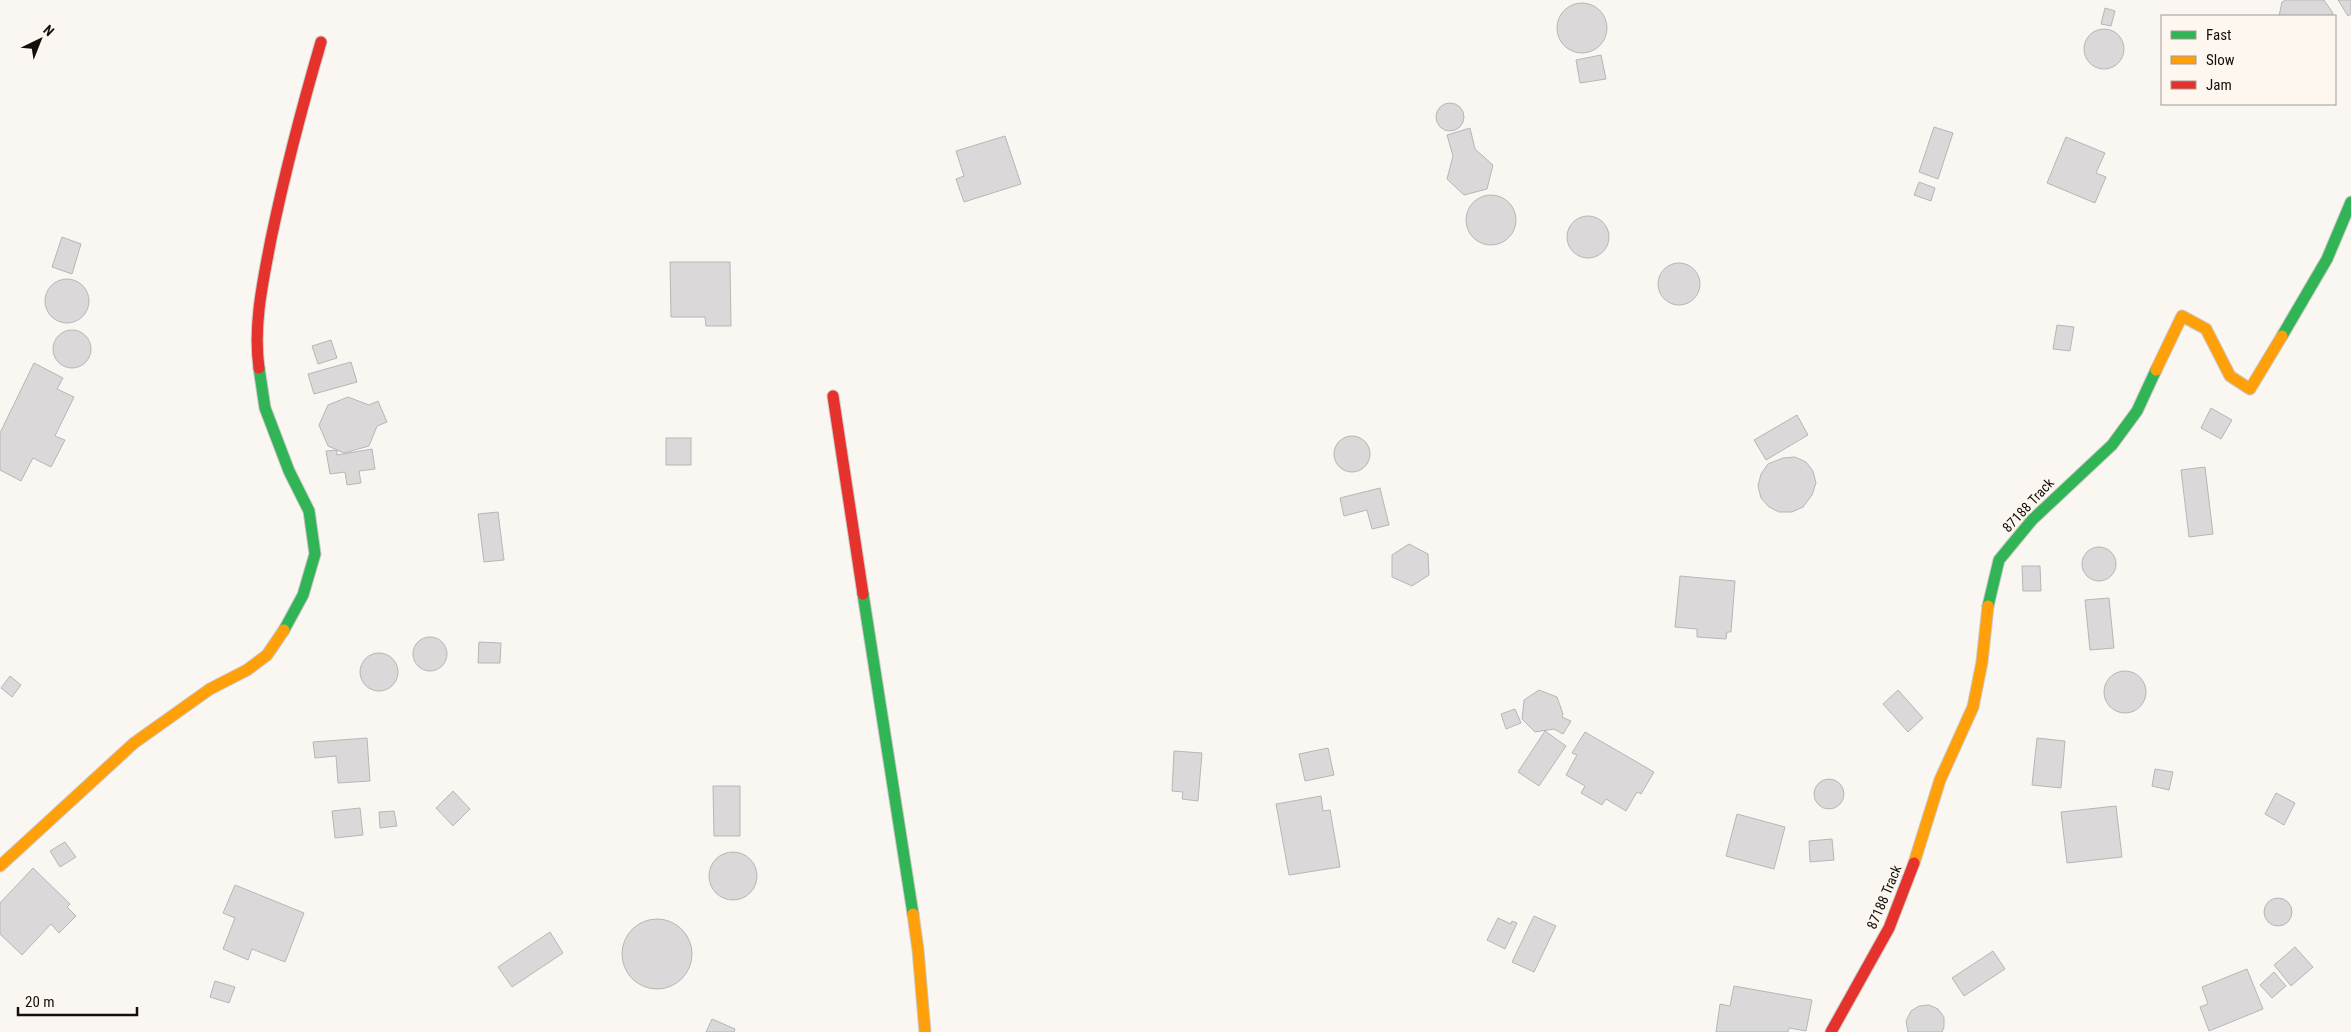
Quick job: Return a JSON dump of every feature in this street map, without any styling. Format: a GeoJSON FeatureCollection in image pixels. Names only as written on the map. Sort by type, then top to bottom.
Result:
{"type":"FeatureCollection","features":[{"type":"Feature","properties":{"kind":"street"},"geometry":{"type":"LineString","coordinates":[[0,866],[134,743],[210,689],[247,670],[268,655],[281,636],[303,595],[315,554],[309,511],[289,471],[265,408],[256,354],[260,295],[274,226],[292,142],[322,42]]}},
{"type":"Feature","properties":{"kind":"street","name":"87188 Track"},"geometry":{"type":"LineString","coordinates":[[1830,1032],[1889,928],[1916,858],[1940,780],[1973,707],[1982,662],[1989,602],[1999,560],[2032,520],[2112,446],[2137,411],[2182,316],[2206,330],[2230,376],[2250,389],[2327,259],[2351,202]]}},
{"type":"Feature","properties":{"kind":"street"},"geometry":{"type":"LineString","coordinates":[[833,396],[918,950],[925,1032]]}},
{"type":"Feature","properties":{"kind":"building"},"geometry":{"type":"Polygon","coordinates":[[[2286,0],[2324,0],[2333,13],[2332,15],[2279,15],[2282,2],[2286,0]]]}},
{"type":"Feature","properties":{"kind":"building"},"geometry":{"type":"Polygon","coordinates":[[[2338,0],[2351,0],[2351,14],[2348,16],[2338,0]]]}},
{"type":"Feature","properties":{"kind":"building"},"geometry":{"type":"Polygon","coordinates":[[[1577,3],[1587,3],[1600,10],[1607,23],[1607,33],[1600,46],[1587,53],[1577,53],[1568,49],[1561,42],[1557,33],[1557,23],[1561,14],[1568,7],[1577,3]]]}},
{"type":"Feature","properties":{"kind":"building"},"geometry":{"type":"Polygon","coordinates":[[[2105,8],[2115,11],[2111,26],[2101,24],[2105,8]]]}},
{"type":"Feature","properties":{"kind":"building"},"geometry":{"type":"Polygon","coordinates":[[[2108,29],[2115,32],[2121,38],[2124,49],[2123,57],[2115,66],[2108,69],[2100,69],[2093,66],[2085,57],[2084,45],[2087,38],[2096,30],[2108,29]]]}},
{"type":"Feature","properties":{"kind":"building"},"geometry":{"type":"Polygon","coordinates":[[[1601,55],[1606,79],[1580,83],[1576,60],[1601,55]]]}},
{"type":"Feature","properties":{"kind":"building"},"geometry":{"type":"Polygon","coordinates":[[[1450,103],[1460,107],[1464,117],[1460,127],[1450,131],[1440,127],[1436,117],[1440,107],[1450,103]]]}},
{"type":"Feature","properties":{"kind":"building"},"geometry":{"type":"Polygon","coordinates":[[[1934,127],[1953,133],[1938,179],[1919,172],[1934,127]]]}},
{"type":"Feature","properties":{"kind":"building"},"geometry":{"type":"Polygon","coordinates":[[[1470,128],[1475,149],[1493,165],[1487,189],[1464,195],[1447,179],[1453,156],[1447,135],[1470,128]]]}},
{"type":"Feature","properties":{"kind":"building"},"geometry":{"type":"Polygon","coordinates":[[[1005,136],[1021,184],[964,202],[956,179],[964,176],[956,151],[1005,136]]]}},
{"type":"Feature","properties":{"kind":"building"},"geometry":{"type":"Polygon","coordinates":[[[2066,137],[2105,153],[2096,173],[2106,177],[2095,203],[2047,183],[2066,137]]]}},
{"type":"Feature","properties":{"kind":"building"},"geometry":{"type":"Polygon","coordinates":[[[1919,182],[1935,188],[1931,201],[1914,195],[1919,182]]]}},
{"type":"Feature","properties":{"kind":"building"},"geometry":{"type":"Polygon","coordinates":[[[1491,195],[1500,197],[1511,206],[1516,220],[1514,229],[1505,240],[1491,245],[1482,243],[1471,234],[1466,220],[1468,211],[1477,200],[1491,195]]]}},
{"type":"Feature","properties":{"kind":"building"},"geometry":{"type":"Polygon","coordinates":[[[1588,216],[1603,222],[1609,237],[1603,252],[1588,258],[1573,252],[1567,237],[1573,222],[1588,216]]]}},
{"type":"Feature","properties":{"kind":"building"},"geometry":{"type":"Polygon","coordinates":[[[62,237],[81,244],[72,274],[52,267],[62,237]]]}},
{"type":"Feature","properties":{"kind":"building"},"geometry":{"type":"Polygon","coordinates":[[[670,262],[730,262],[731,326],[706,326],[705,317],[671,317],[670,262]]]}},
{"type":"Feature","properties":{"kind":"building"},"geometry":{"type":"Polygon","coordinates":[[[1683,263],[1691,266],[1697,272],[1700,284],[1697,296],[1691,302],[1675,305],[1667,302],[1661,296],[1658,280],[1661,272],[1667,266],[1683,263]]]}},
{"type":"Feature","properties":{"kind":"building"},"geometry":{"type":"Polygon","coordinates":[[[71,279],[83,285],[88,292],[88,310],[83,317],[76,322],[63,323],[55,320],[48,313],[45,297],[48,289],[55,282],[71,279]]]}},
{"type":"Feature","properties":{"kind":"building"},"geometry":{"type":"Polygon","coordinates":[[[2057,325],[2074,327],[2070,351],[2053,349],[2057,325]]]}},
{"type":"Feature","properties":{"kind":"building"},"geometry":{"type":"Polygon","coordinates":[[[72,330],[85,336],[91,349],[85,362],[72,368],[59,362],[53,349],[59,336],[72,330]]]}},
{"type":"Feature","properties":{"kind":"building"},"geometry":{"type":"Polygon","coordinates":[[[331,340],[337,358],[318,364],[312,346],[331,340]]]}},
{"type":"Feature","properties":{"kind":"building"},"geometry":{"type":"Polygon","coordinates":[[[351,362],[357,382],[314,394],[308,374],[351,362]]]}},
{"type":"Feature","properties":{"kind":"building"},"geometry":{"type":"Polygon","coordinates":[[[34,363],[63,378],[57,389],[74,397],[55,436],[65,440],[51,467],[33,458],[21,481],[0,470],[0,433],[34,363]]]}},
{"type":"Feature","properties":{"kind":"building"},"geometry":{"type":"Polygon","coordinates":[[[348,397],[369,405],[378,401],[387,422],[377,426],[369,446],[344,453],[328,446],[319,425],[328,405],[348,397]]]}},
{"type":"Feature","properties":{"kind":"building"},"geometry":{"type":"Polygon","coordinates":[[[2211,408],[2232,420],[2221,439],[2201,428],[2211,408]]]}},
{"type":"Feature","properties":{"kind":"building"},"geometry":{"type":"Polygon","coordinates":[[[1797,415],[1808,435],[1766,460],[1754,440],[1797,415]]]}},
{"type":"Feature","properties":{"kind":"building"},"geometry":{"type":"Polygon","coordinates":[[[1352,436],[1359,437],[1365,441],[1369,447],[1369,461],[1365,467],[1359,471],[1352,472],[1345,471],[1339,467],[1335,461],[1334,454],[1335,447],[1339,441],[1345,437],[1352,436]]]}},
{"type":"Feature","properties":{"kind":"building"},"geometry":{"type":"Polygon","coordinates":[[[666,438],[691,438],[691,465],[666,465],[666,438]]]}},
{"type":"Feature","properties":{"kind":"building"},"geometry":{"type":"Polygon","coordinates":[[[372,449],[375,469],[359,471],[361,483],[347,485],[345,472],[330,474],[326,451],[337,450],[337,455],[372,449]]]}},
{"type":"Feature","properties":{"kind":"building"},"geometry":{"type":"Polygon","coordinates":[[[1795,457],[1806,462],[1813,471],[1816,483],[1812,495],[1803,507],[1792,512],[1779,512],[1769,507],[1761,498],[1758,486],[1761,474],[1768,464],[1783,458],[1795,457]]]}},
{"type":"Feature","properties":{"kind":"building"},"geometry":{"type":"Polygon","coordinates":[[[2205,467],[2213,534],[2189,537],[2181,470],[2205,467]]]}},
{"type":"Feature","properties":{"kind":"building"},"geometry":{"type":"Polygon","coordinates":[[[1380,488],[1389,525],[1372,529],[1367,510],[1344,516],[1340,498],[1380,488]]]}},
{"type":"Feature","properties":{"kind":"building"},"geometry":{"type":"Polygon","coordinates":[[[498,512],[504,560],[484,562],[478,514],[498,512]]]}},
{"type":"Feature","properties":{"kind":"building"},"geometry":{"type":"Polygon","coordinates":[[[1409,544],[1428,554],[1429,575],[1412,586],[1392,577],[1392,555],[1409,544]]]}},
{"type":"Feature","properties":{"kind":"building"},"geometry":{"type":"Polygon","coordinates":[[[2099,547],[2106,548],[2111,552],[2115,557],[2115,571],[2111,576],[2106,580],[2099,581],[2092,580],[2087,576],[2083,571],[2082,564],[2083,557],[2087,552],[2092,548],[2099,547]]]}},
{"type":"Feature","properties":{"kind":"building"},"geometry":{"type":"Polygon","coordinates":[[[2022,566],[2040,566],[2041,591],[2023,591],[2022,566]]]}},
{"type":"Feature","properties":{"kind":"building"},"geometry":{"type":"Polygon","coordinates":[[[1680,576],[1735,581],[1731,632],[1727,632],[1726,639],[1697,637],[1697,629],[1675,627],[1680,576]]]}},
{"type":"Feature","properties":{"kind":"building"},"geometry":{"type":"Polygon","coordinates":[[[2109,598],[2114,648],[2090,650],[2085,600],[2109,598]]]}},
{"type":"Feature","properties":{"kind":"building"},"geometry":{"type":"Polygon","coordinates":[[[430,637],[437,638],[442,642],[446,647],[446,661],[442,666],[437,670],[430,671],[423,670],[418,666],[414,661],[413,654],[414,647],[418,642],[423,638],[430,637]]]}},
{"type":"Feature","properties":{"kind":"building"},"geometry":{"type":"Polygon","coordinates":[[[479,642],[501,643],[500,663],[478,663],[479,642]]]}},
{"type":"Feature","properties":{"kind":"building"},"geometry":{"type":"Polygon","coordinates":[[[379,653],[393,658],[398,672],[393,686],[379,691],[365,686],[360,672],[365,658],[379,653]]]}},
{"type":"Feature","properties":{"kind":"building"},"geometry":{"type":"Polygon","coordinates":[[[2129,671],[2137,674],[2143,680],[2146,692],[2143,704],[2137,710],[2121,713],[2113,710],[2107,704],[2104,688],[2107,680],[2113,674],[2129,671]]]}},
{"type":"Feature","properties":{"kind":"building"},"geometry":{"type":"Polygon","coordinates":[[[10,676],[21,685],[12,697],[1,688],[10,676]]]}},
{"type":"Feature","properties":{"kind":"building"},"geometry":{"type":"Polygon","coordinates":[[[1539,690],[1557,697],[1563,714],[1562,717],[1571,721],[1563,734],[1554,729],[1535,732],[1522,719],[1524,700],[1539,690]]]}},
{"type":"Feature","properties":{"kind":"building"},"geometry":{"type":"Polygon","coordinates":[[[1898,690],[1923,718],[1908,732],[1883,704],[1898,690]]]}},
{"type":"Feature","properties":{"kind":"building"},"geometry":{"type":"Polygon","coordinates":[[[1515,709],[1521,723],[1506,729],[1501,714],[1515,709]]]}},
{"type":"Feature","properties":{"kind":"building"},"geometry":{"type":"Polygon","coordinates":[[[1545,731],[1566,746],[1539,786],[1518,772],[1545,731]]]}},
{"type":"Feature","properties":{"kind":"building"},"geometry":{"type":"Polygon","coordinates":[[[1585,732],[1654,772],[1641,794],[1637,792],[1626,811],[1606,799],[1602,805],[1581,793],[1585,786],[1566,775],[1577,755],[1572,753],[1585,732]]]}},
{"type":"Feature","properties":{"kind":"building"},"geometry":{"type":"Polygon","coordinates":[[[367,738],[370,781],[338,783],[336,756],[315,758],[313,742],[367,738]]]}},
{"type":"Feature","properties":{"kind":"building"},"geometry":{"type":"Polygon","coordinates":[[[2037,738],[2065,741],[2061,788],[2032,785],[2037,738]]]}},
{"type":"Feature","properties":{"kind":"building"},"geometry":{"type":"Polygon","coordinates":[[[1328,748],[1334,775],[1305,781],[1299,754],[1328,748]]]}},
{"type":"Feature","properties":{"kind":"building"},"geometry":{"type":"Polygon","coordinates":[[[1174,751],[1202,753],[1198,801],[1182,799],[1183,792],[1172,791],[1174,751]]]}},
{"type":"Feature","properties":{"kind":"building"},"geometry":{"type":"Polygon","coordinates":[[[2155,769],[2173,772],[2169,790],[2152,786],[2155,769]]]}},
{"type":"Feature","properties":{"kind":"building"},"geometry":{"type":"Polygon","coordinates":[[[1829,779],[1840,783],[1844,794],[1840,805],[1829,809],[1818,805],[1814,794],[1818,783],[1829,779]]]}},
{"type":"Feature","properties":{"kind":"building"},"geometry":{"type":"Polygon","coordinates":[[[713,786],[740,786],[740,836],[714,836],[713,786]]]}},
{"type":"Feature","properties":{"kind":"building"},"geometry":{"type":"Polygon","coordinates":[[[453,791],[470,809],[453,826],[436,808],[453,791]]]}},
{"type":"Feature","properties":{"kind":"building"},"geometry":{"type":"Polygon","coordinates":[[[2276,793],[2295,803],[2284,825],[2265,814],[2276,793]]]}},
{"type":"Feature","properties":{"kind":"building"},"geometry":{"type":"Polygon","coordinates":[[[1321,796],[1323,811],[1330,810],[1340,867],[1289,875],[1276,804],[1321,796]]]}},
{"type":"Feature","properties":{"kind":"building"},"geometry":{"type":"Polygon","coordinates":[[[2116,806],[2122,857],[2067,863],[2061,812],[2116,806]]]}},
{"type":"Feature","properties":{"kind":"building"},"geometry":{"type":"Polygon","coordinates":[[[360,808],[363,835],[335,838],[332,811],[360,808]]]}},
{"type":"Feature","properties":{"kind":"building"},"geometry":{"type":"Polygon","coordinates":[[[394,811],[397,826],[380,828],[379,812],[394,811]]]}},
{"type":"Feature","properties":{"kind":"building"},"geometry":{"type":"Polygon","coordinates":[[[1737,814],[1785,827],[1774,869],[1726,856],[1737,814]]]}},
{"type":"Feature","properties":{"kind":"building"},"geometry":{"type":"Polygon","coordinates":[[[1832,839],[1834,860],[1810,862],[1809,841],[1832,839]]]}},
{"type":"Feature","properties":{"kind":"building"},"geometry":{"type":"Polygon","coordinates":[[[65,842],[76,857],[60,867],[50,851],[65,842]]]}},
{"type":"Feature","properties":{"kind":"building"},"geometry":{"type":"Polygon","coordinates":[[[728,852],[738,852],[747,856],[753,862],[756,867],[756,885],[747,896],[738,900],[728,900],[719,896],[713,890],[709,881],[709,871],[713,862],[719,856],[728,852]]]}},
{"type":"Feature","properties":{"kind":"building"},"geometry":{"type":"Polygon","coordinates":[[[33,868],[70,904],[67,907],[76,916],[59,933],[51,924],[22,955],[0,934],[0,903],[33,868]]]}},
{"type":"Feature","properties":{"kind":"building"},"geometry":{"type":"Polygon","coordinates":[[[235,885],[304,913],[285,962],[252,949],[248,960],[223,949],[235,918],[223,913],[235,885]]]}},
{"type":"Feature","properties":{"kind":"building"},"geometry":{"type":"Polygon","coordinates":[[[2278,898],[2288,902],[2292,912],[2288,922],[2278,926],[2268,922],[2264,912],[2268,902],[2278,898]]]}},
{"type":"Feature","properties":{"kind":"building"},"geometry":{"type":"Polygon","coordinates":[[[1534,916],[1556,926],[1534,972],[1512,962],[1534,916]]]}},
{"type":"Feature","properties":{"kind":"building"},"geometry":{"type":"Polygon","coordinates":[[[1498,918],[1511,924],[1512,921],[1517,923],[1505,949],[1487,940],[1498,918]]]}},
{"type":"Feature","properties":{"kind":"building"},"geometry":{"type":"Polygon","coordinates":[[[657,919],[670,922],[682,929],[689,941],[692,954],[689,967],[682,979],[670,986],[657,989],[644,986],[632,979],[625,967],[622,954],[625,941],[632,929],[644,922],[657,919]]]}},
{"type":"Feature","properties":{"kind":"building"},"geometry":{"type":"Polygon","coordinates":[[[550,932],[563,953],[512,987],[498,967],[550,932]]]}},
{"type":"Feature","properties":{"kind":"building"},"geometry":{"type":"Polygon","coordinates":[[[2295,947],[2313,967],[2291,986],[2274,965],[2295,947]]]}},
{"type":"Feature","properties":{"kind":"building"},"geometry":{"type":"Polygon","coordinates":[[[1993,951],[2005,969],[1964,996],[1952,978],[1993,951]]]}},
{"type":"Feature","properties":{"kind":"building"},"geometry":{"type":"Polygon","coordinates":[[[2247,969],[2263,1009],[2209,1031],[2200,1007],[2208,1004],[2202,987],[2247,969]]]}},
{"type":"Feature","properties":{"kind":"building"},"geometry":{"type":"Polygon","coordinates":[[[2274,972],[2286,986],[2272,998],[2260,985],[2274,972]]]}},
{"type":"Feature","properties":{"kind":"building"},"geometry":{"type":"Polygon","coordinates":[[[215,981],[235,987],[229,1003],[210,997],[215,981]]]}},
{"type":"Feature","properties":{"kind":"building"},"geometry":{"type":"Polygon","coordinates":[[[1734,986],[1812,1000],[1806,1031],[1789,1028],[1788,1032],[1716,1032],[1720,1004],[1730,1006],[1734,986]]]}},
{"type":"Feature","properties":{"kind":"building"},"geometry":{"type":"Polygon","coordinates":[[[1929,1005],[1938,1009],[1944,1017],[1942,1032],[1908,1032],[1906,1021],[1911,1011],[1919,1006],[1929,1005]]]}},
{"type":"Feature","properties":{"kind":"building"},"geometry":{"type":"Polygon","coordinates":[[[712,1019],[735,1029],[734,1032],[706,1032],[712,1019]]]}},
{"type":"Feature","properties":{"kind":"traffic: fast"},"geometry":{"type":"LineString","coordinates":[[2282,336],[2327,259],[2351,202]]}},
{"type":"Feature","properties":{"kind":"traffic: fast"},"geometry":{"type":"LineString","coordinates":[[259,368],[265,408],[289,471],[309,511],[315,554],[303,595],[284,630]]}},
{"type":"Feature","properties":{"kind":"traffic: fast"},"geometry":{"type":"LineString","coordinates":[[1988,606],[1999,560],[2032,520],[2112,445],[2137,411],[2156,370]]}},
{"type":"Feature","properties":{"kind":"traffic: fast"},"geometry":{"type":"LineString","coordinates":[[863,594],[913,914]]}},
{"type":"Feature","properties":{"kind":"traffic: slow"},"geometry":{"type":"LineString","coordinates":[[2156,370],[2182,316],[2206,329],[2230,376],[2250,389],[2282,336]]}},
{"type":"Feature","properties":{"kind":"traffic: slow"},"geometry":{"type":"LineString","coordinates":[[1914,863],[1940,780],[1973,707],[1982,662],[1988,606]]}},
{"type":"Feature","properties":{"kind":"traffic: slow"},"geometry":{"type":"LineString","coordinates":[[0,866],[134,743],[210,689],[247,670],[267,655],[284,630]]}},
{"type":"Feature","properties":{"kind":"traffic: slow"},"geometry":{"type":"LineString","coordinates":[[913,914],[925,1032]]}},
{"type":"Feature","properties":{"kind":"traffic: jam"},"geometry":{"type":"LineString","coordinates":[[259,368],[257,352],[258,319],[268,255],[288,164],[321,42]]}},
{"type":"Feature","properties":{"kind":"traffic: jam"},"geometry":{"type":"LineString","coordinates":[[833,396],[863,594]]}},
{"type":"Feature","properties":{"kind":"traffic: jam"},"geometry":{"type":"LineString","coordinates":[[1831,1032],[1889,928],[1914,863]]}}]}
